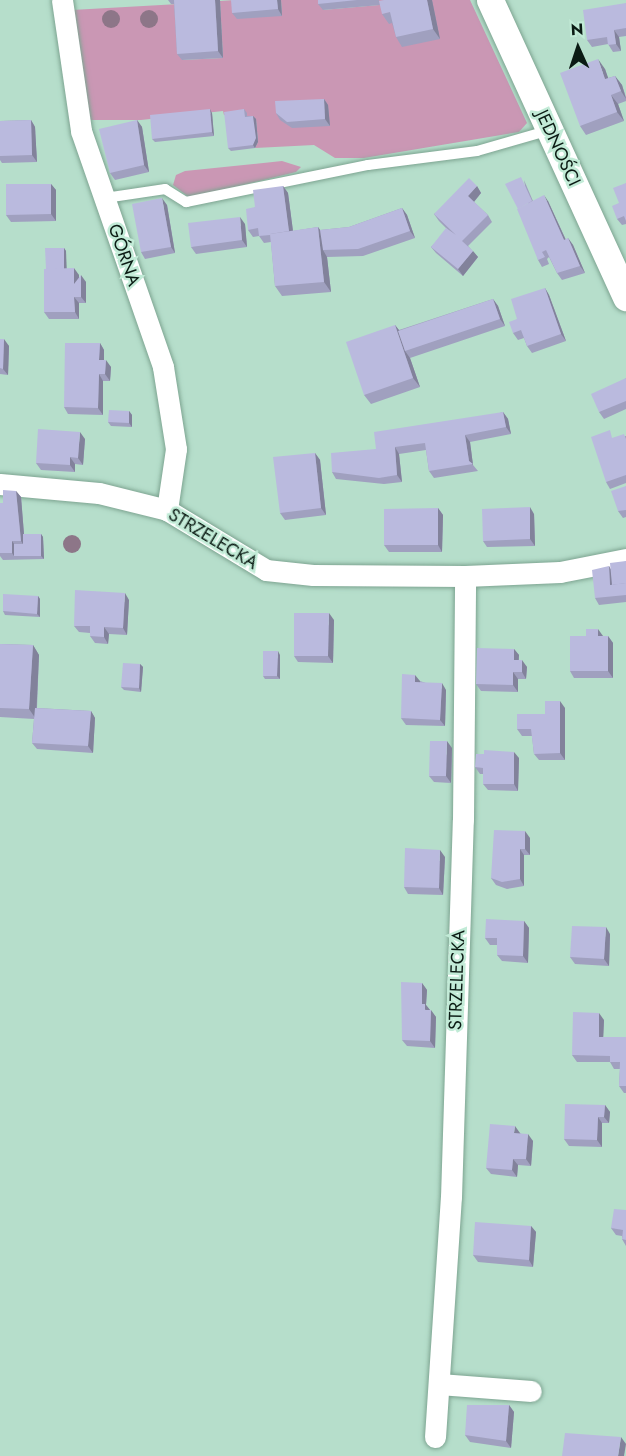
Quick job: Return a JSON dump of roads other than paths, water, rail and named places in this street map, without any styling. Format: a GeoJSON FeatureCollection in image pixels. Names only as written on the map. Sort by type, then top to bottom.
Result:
{"type":"FeatureCollection","features":[{"type":"Feature","properties":{"kind":"street","name":"GÓRNA"},"geometry":{"type":"LineString","coordinates":[[62,0],[81,131],[163,367],[176,448],[167,510]]}},
{"type":"Feature","properties":{"kind":"street","name":"JEDNOŚCI"},"geometry":{"type":"LineString","coordinates":[[490,0],[626,297]]}},
{"type":"Feature","properties":{"kind":"street","name":"STRZELECKA"},"geometry":{"type":"LineString","coordinates":[[0,484],[99,493],[167,510],[239,557],[266,570],[313,575],[465,576],[560,572],[626,559]]}},
{"type":"Feature","properties":{"kind":"street","name":"STRZELECKA"},"geometry":{"type":"LineString","coordinates":[[435,1437],[440,1384],[463,820],[465,576]]}},
{"type":"Feature","properties":{"kind":"street"},"geometry":{"type":"LineString","coordinates":[[440,1384],[531,1391]]}},
{"type":"Feature","properties":{"kind":"lane"},"geometry":{"type":"LineString","coordinates":[[105,198],[165,189],[186,202],[368,165],[477,151],[550,129]]}}]}
